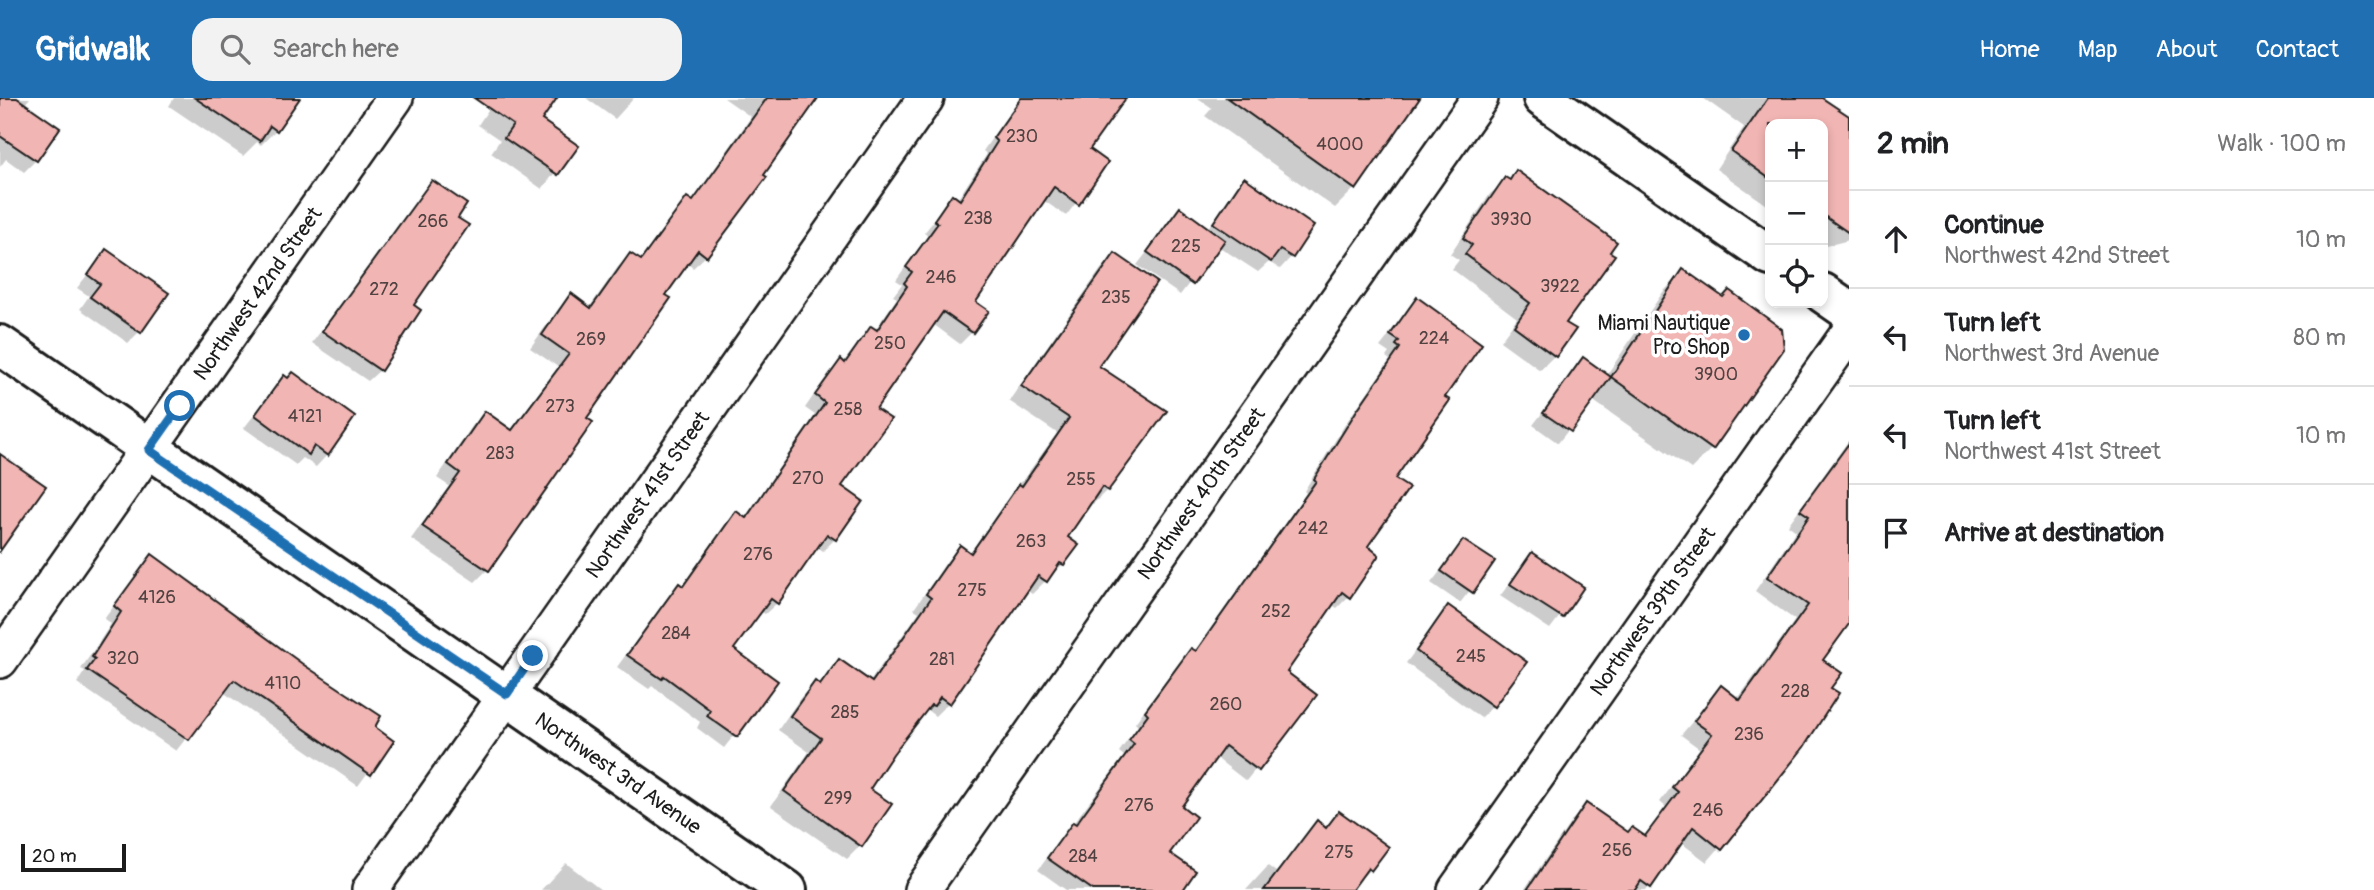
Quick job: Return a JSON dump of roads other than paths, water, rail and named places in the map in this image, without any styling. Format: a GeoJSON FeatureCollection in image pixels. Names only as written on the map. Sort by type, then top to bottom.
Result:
{"type":"FeatureCollection","features":[{"type":"Feature","properties":{"kind":"street","name":"Northwest 42nd Street"},"geometry":{"type":"LineString","coordinates":[[0,660],[395,98]]}},
{"type":"Feature","properties":{"kind":"street","name":"Northwest 41st Street"},"geometry":{"type":"LineString","coordinates":[[370,890],[926,98]]}},
{"type":"Feature","properties":{"kind":"street","name":"Northwest 40th Street"},"geometry":{"type":"LineString","coordinates":[[922,890],[1480,98]]}},
{"type":"Feature","properties":{"kind":"street"},"geometry":{"type":"LineString","coordinates":[[1543,98],[1765,253]]}},
{"type":"Feature","properties":{"kind":"street"},"geometry":{"type":"LineString","coordinates":[[1828,296],[1849,311]]}},
{"type":"Feature","properties":{"kind":"street","name":"Northwest 39th Street"},"geometry":{"type":"LineString","coordinates":[[1456,890],[1849,333]]}},
{"type":"Feature","properties":{"kind":"street","name":"Northwest 3rd Avenue"},"geometry":{"type":"LineString","coordinates":[[0,345],[787,890]]}},
{"type":"Feature","properties":{"kind":"place","name":"Miami Nautique Pro Shop"},"geometry":{"type":"Point","coordinates":[1744,335]}}]}
